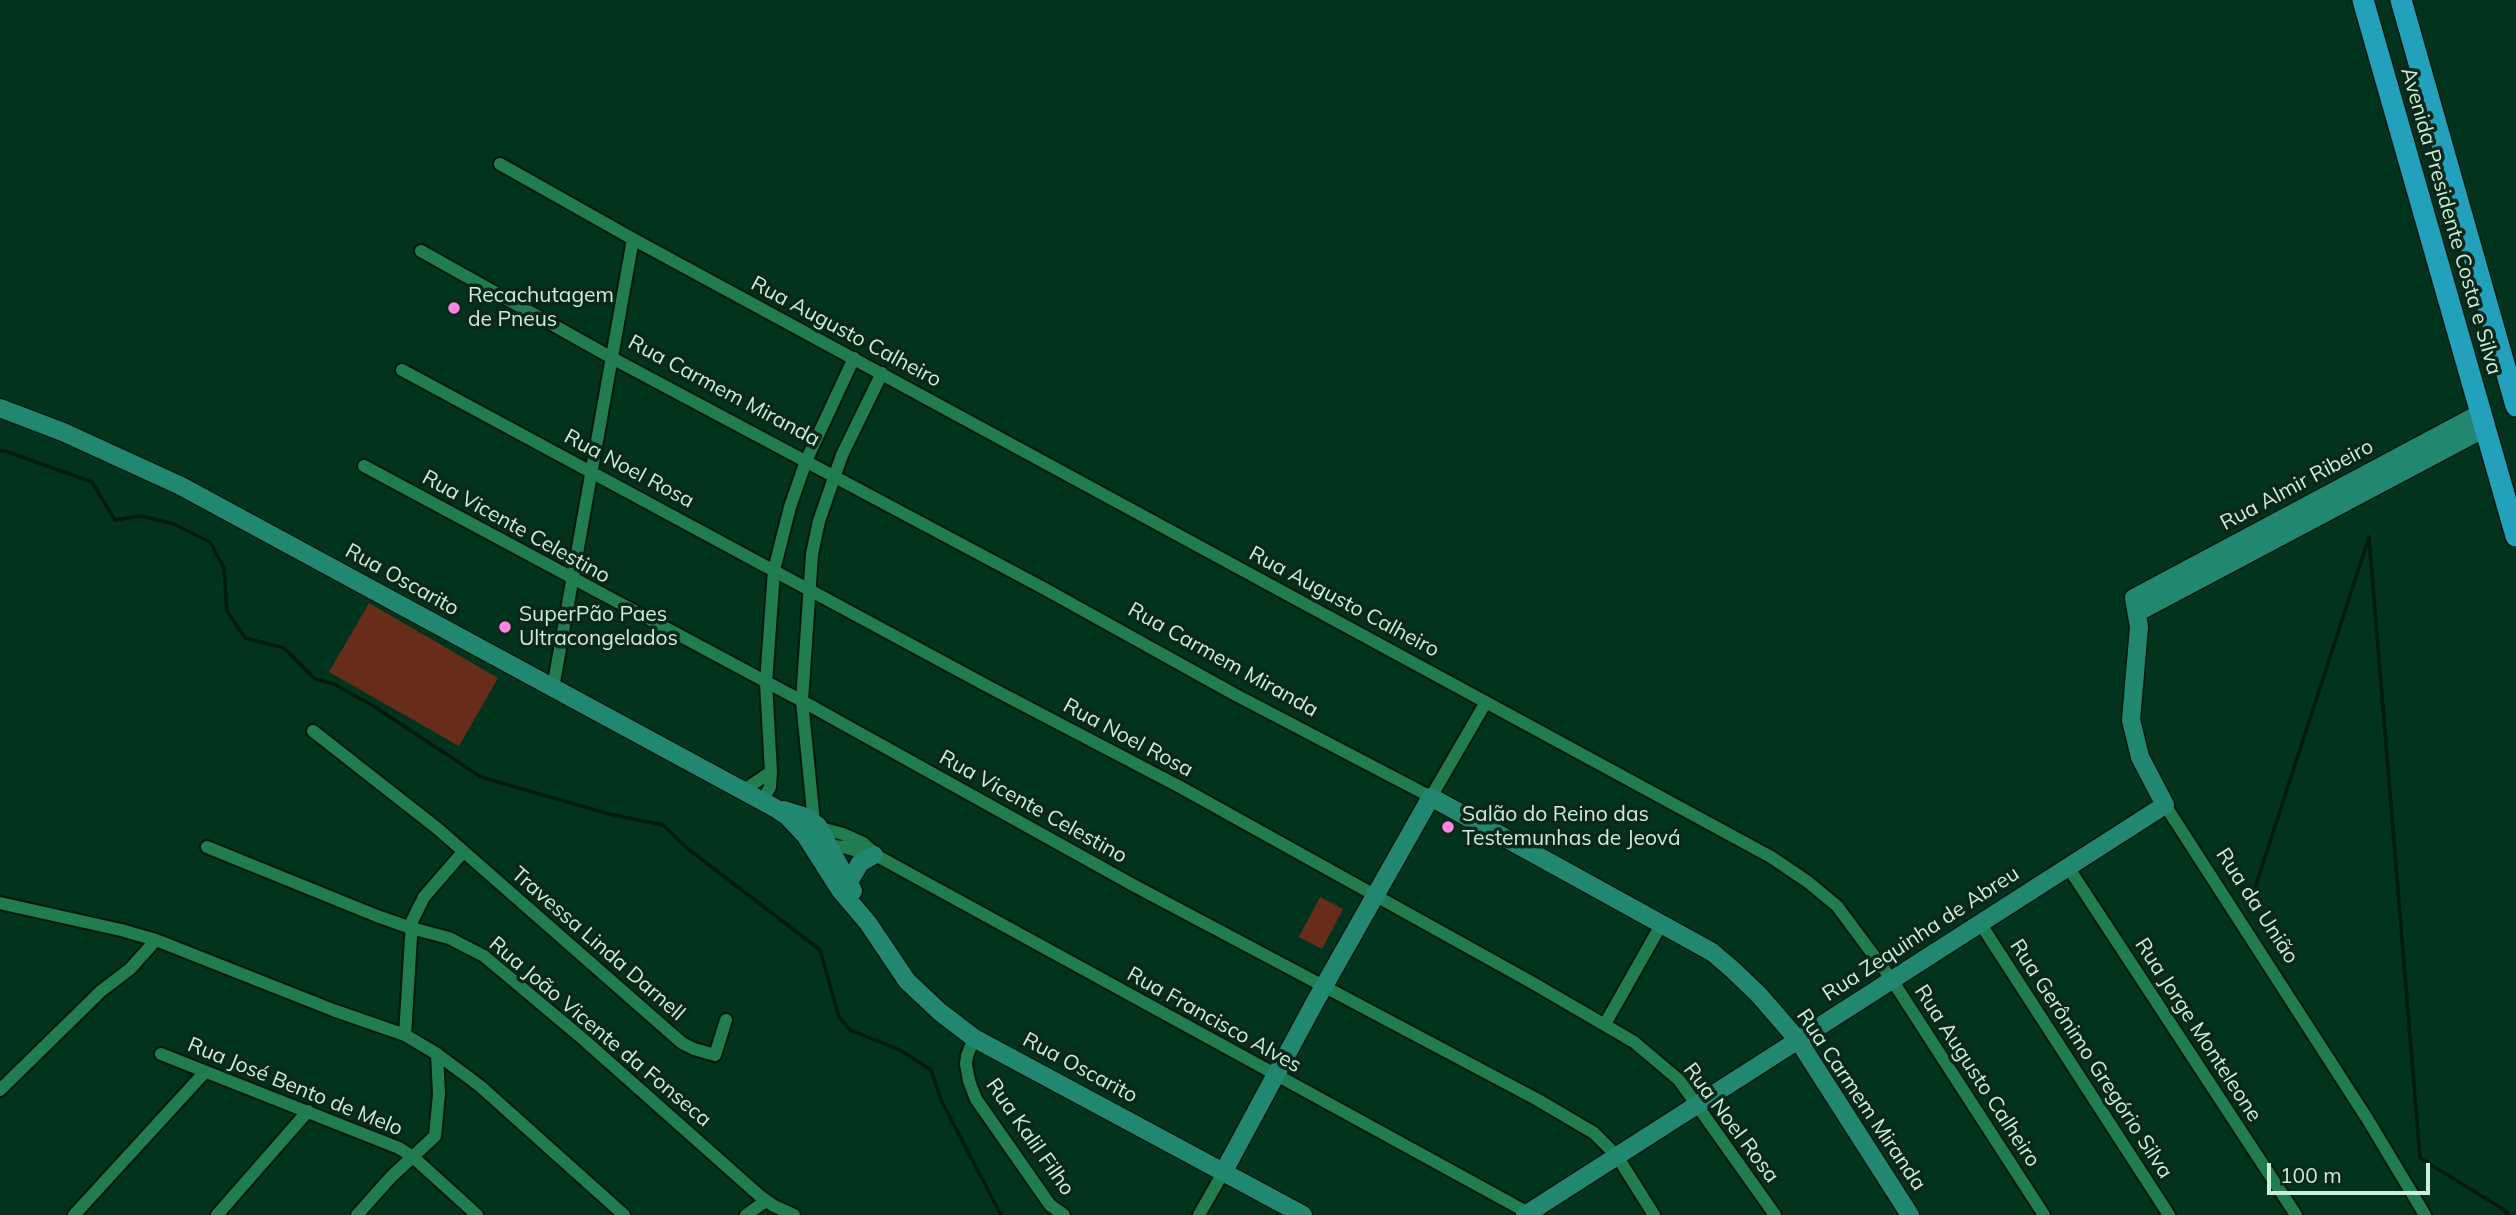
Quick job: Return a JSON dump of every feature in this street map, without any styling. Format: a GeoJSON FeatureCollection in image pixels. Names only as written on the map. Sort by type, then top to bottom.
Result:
{"type":"FeatureCollection","features":[{"type":"Feature","properties":{"kind":"highway","name":"Avenida Presidente Costa e Silva"},"geometry":{"type":"LineString","coordinates":[[2363,0],[2516,536]]}},
{"type":"Feature","properties":{"kind":"highway","name":"Avenida Presidente Costa e Silva"},"geometry":{"type":"LineString","coordinates":[[2401,0],[2516,406]]}},
{"type":"Feature","properties":{"kind":"street","name":"Rua Augusto Calheiro"},"geometry":{"type":"LineString","coordinates":[[500,164],[1780,863],[1837,906],[1892,980],[2044,1215]]}},
{"type":"Feature","properties":{"kind":"street"},"geometry":{"type":"LineString","coordinates":[[553,688],[633,239]]}},
{"type":"Feature","properties":{"kind":"street","name":"Rua Carmem Miranda"},"geometry":{"type":"LineString","coordinates":[[421,251],[612,358],[835,476],[1234,694],[1431,797],[1712,952],[1759,995],[1798,1040],[1910,1215]]}},
{"type":"Feature","properties":{"kind":"street"},"geometry":{"type":"LineString","coordinates":[[769,804],[771,772],[765,683],[774,570],[790,506],[806,461],[854,358]]}},
{"type":"Feature","properties":{"kind":"street","name":"Rua Noel Rosa"},"geometry":{"type":"LineString","coordinates":[[402,370],[1182,788],[1605,1024],[1655,1058],[1679,1080],[1775,1215]]}},
{"type":"Feature","properties":{"kind":"street"},"geometry":{"type":"LineString","coordinates":[[815,834],[802,701],[812,554],[842,455],[882,373]]}},
{"type":"Feature","properties":{"kind":"street","name":"Rua Oscarito"},"geometry":{"type":"LineString","coordinates":[[0,408],[63,432],[181,486],[769,804],[797,813],[849,882],[868,923]]}},
{"type":"Feature","properties":{"kind":"street","name":"Rua Almir Ribeiro"},"geometry":{"type":"LineString","coordinates":[[2136,605],[2483,420]]}},
{"type":"Feature","properties":{"kind":"street","name":"Rua Vicente Celestino"},"geometry":{"type":"LineString","coordinates":[[364,466],[1562,1114],[1594,1133],[1617,1156],[1654,1215]]}},
{"type":"Feature","properties":{"kind":"street","name":"Rua da União"},"geometry":{"type":"LineString","coordinates":[[2136,605],[2131,720],[2140,757],[2165,805],[2368,1120],[2425,1215]]}},
{"type":"Feature","properties":{"kind":"street"},"geometry":{"type":"LineString","coordinates":[[1199,1215],[1324,986],[1486,702]]}},
{"type":"Feature","properties":{"kind":"street","name":"Travessa Linda Darnell"},"geometry":{"type":"LineString","coordinates":[[313,731],[438,829],[682,1043],[715,1055],[726,1020]]}},
{"type":"Feature","properties":{"kind":"street"},"geometry":{"type":"LineString","coordinates":[[744,790],[771,772]]}},
{"type":"Feature","properties":{"kind":"street","name":"Rua Zequinha de Abreu"},"geometry":{"type":"LineString","coordinates":[[1529,1214],[2165,805]]}},
{"type":"Feature","properties":{"kind":"street","name":"Rua Oscarito"},"geometry":{"type":"LineString","coordinates":[[815,834],[840,890],[868,923],[918,995],[974,1038],[1303,1215]]}},
{"type":"Feature","properties":{"kind":"street","name":"Rua Francisco Alves"},"geometry":{"type":"LineString","coordinates":[[815,834],[876,856],[1529,1214]]}},
{"type":"Feature","properties":{"kind":"street","name":"Rua Francisco Alves"},"geometry":{"type":"LineString","coordinates":[[815,834],[863,843],[876,856]]}},
{"type":"Feature","properties":{"kind":"street","name":"Rua João Vicente da Fonseca"},"geometry":{"type":"LineString","coordinates":[[207,847],[411,928],[449,938],[484,957],[593,1048],[766,1201],[794,1215]]}},
{"type":"Feature","properties":{"kind":"street"},"geometry":{"type":"LineString","coordinates":[[405,1035],[411,928],[424,897],[463,852]]}},
{"type":"Feature","properties":{"kind":"street"},"geometry":{"type":"LineString","coordinates":[[849,882],[860,863],[876,856]]}},
{"type":"Feature","properties":{"kind":"street","name":"Rua Jorge Monteleone"},"geometry":{"type":"LineString","coordinates":[[2068,867],[2296,1215]]}},
{"type":"Feature","properties":{"kind":"street"},"geometry":{"type":"LineString","coordinates":[[0,903],[156,940],[333,1010],[405,1035],[437,1054],[480,1086],[624,1215]]}},
{"type":"Feature","properties":{"kind":"street","name":"Rua Gerônimo Gregório Silva"},"geometry":{"type":"LineString","coordinates":[[1980,923],[2169,1215]]}},
{"type":"Feature","properties":{"kind":"street"},"geometry":{"type":"LineString","coordinates":[[1605,1024],[1661,925]]}},
{"type":"Feature","properties":{"kind":"street"},"geometry":{"type":"LineString","coordinates":[[0,1090],[102,992],[130,969],[156,940]]}},
{"type":"Feature","properties":{"kind":"street","name":"Rua Kalil Filho"},"geometry":{"type":"LineString","coordinates":[[974,1038],[967,1056],[967,1065],[969,1081],[976,1099],[1050,1205],[1064,1215]]}},
{"type":"Feature","properties":{"kind":"street","name":"Rua José Bento de Melo"},"geometry":{"type":"LineString","coordinates":[[161,1054],[399,1148],[413,1157],[477,1215]]}},
{"type":"Feature","properties":{"kind":"street"},"geometry":{"type":"LineString","coordinates":[[357,1215],[391,1177],[430,1142],[437,1128],[437,1054]]}},
{"type":"Feature","properties":{"kind":"street"},"geometry":{"type":"LineString","coordinates":[[74,1215],[205,1072]]}},
{"type":"Feature","properties":{"kind":"street"},"geometry":{"type":"LineString","coordinates":[[217,1215],[308,1111]]}},
{"type":"Feature","properties":{"kind":"street"},"geometry":{"type":"LineString","coordinates":[[746,1215],[766,1201]]}},
{"type":"Feature","properties":{"kind":"shaded area"},"geometry":{"type":"Polygon","coordinates":[[[369,603],[498,678],[459,746],[329,672],[369,603]]]}},
{"type":"Feature","properties":{"kind":"shaded area"},"geometry":{"type":"Polygon","coordinates":[[[1320,897],[1343,909],[1322,949],[1299,937],[1320,897]]]}},
{"type":"Feature","properties":{"kind":"waterway"},"geometry":{"type":"LineString","coordinates":[[0,451],[92,482],[115,520],[141,516],[174,524],[210,542],[224,568],[227,611],[245,638],[284,648],[315,679],[334,684],[375,707],[481,777],[609,814],[663,825],[687,848],[820,950],[839,1017],[850,1030],[900,1050],[931,1070],[941,1100],[1001,1215]]}},
{"type":"Feature","properties":{"kind":"waterway"},"geometry":{"type":"LineString","coordinates":[[2253,894],[2369,537],[2420,1158],[2509,1215]]}},
{"type":"Feature","properties":{"kind":"place","name":"Recachutagem de Pneus"},"geometry":{"type":"Point","coordinates":[454,308]}},
{"type":"Feature","properties":{"kind":"place","name":"SuperPão Paes Ultracongelados"},"geometry":{"type":"Point","coordinates":[505,627]}},
{"type":"Feature","properties":{"kind":"place","name":"Salão do Reino das Testemunhas de Jeová"},"geometry":{"type":"Point","coordinates":[1448,827]}}]}
